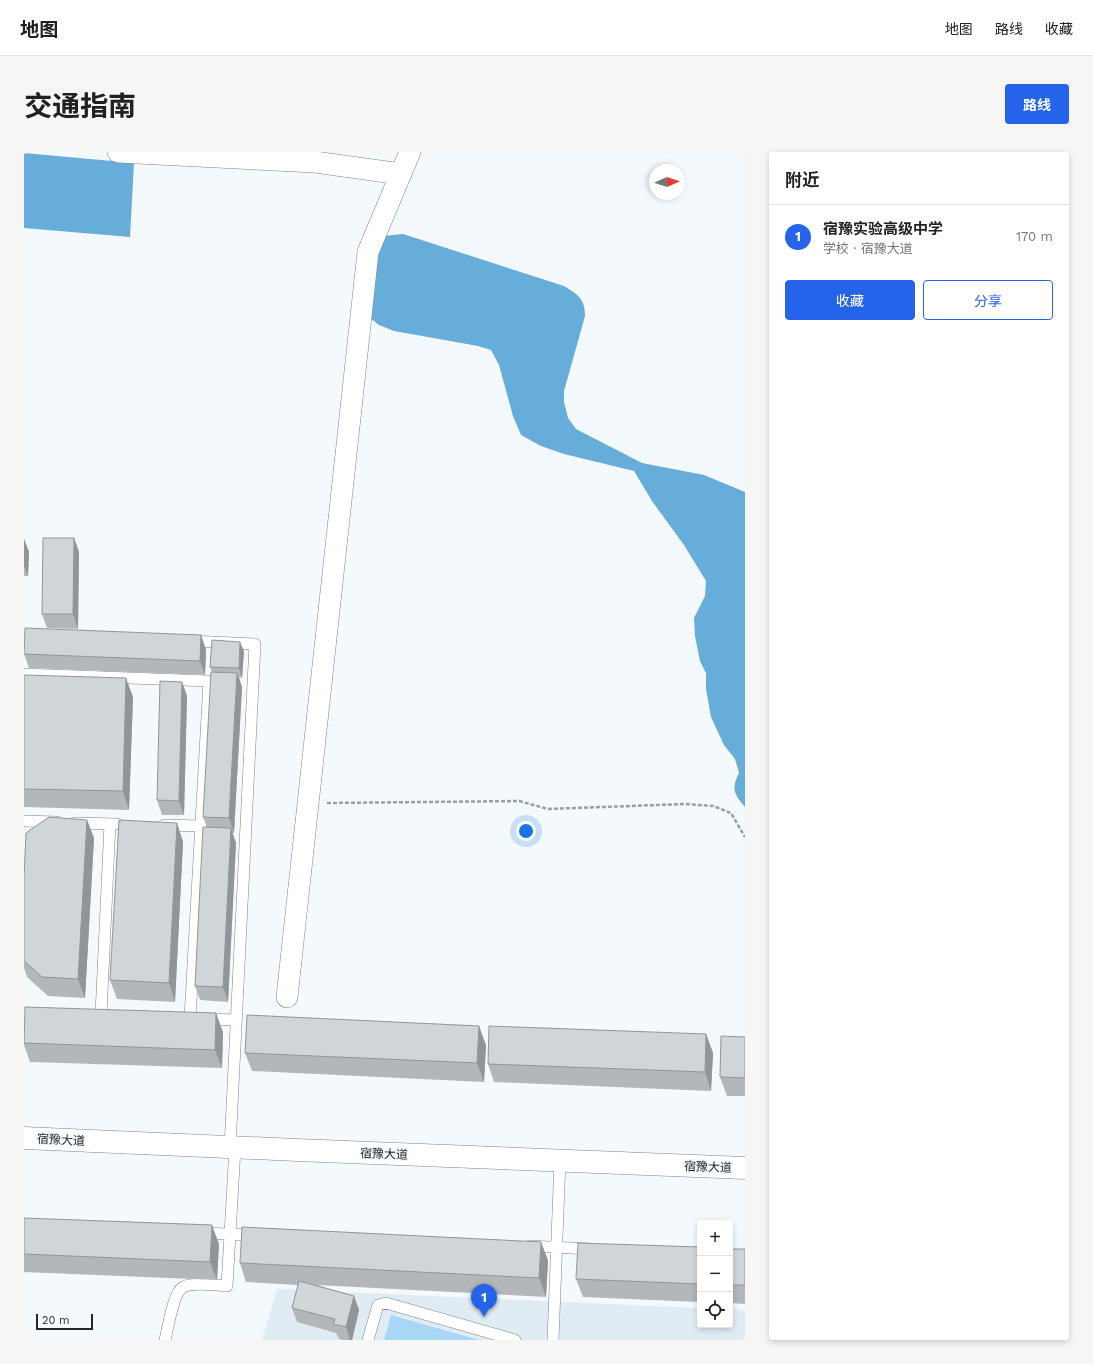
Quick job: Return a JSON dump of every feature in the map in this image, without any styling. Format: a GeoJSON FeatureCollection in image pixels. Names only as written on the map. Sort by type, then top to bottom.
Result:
{"type":"FeatureCollection","features":[{"type":"Feature","properties":{"kind":"street"},"geometry":{"type":"LineString","coordinates":[[118,152],[315,162],[401,174]]}},
{"type":"Feature","properties":{"kind":"street"},"geometry":{"type":"LineString","coordinates":[[287,997],[368,252],[410,152]]}},
{"type":"Feature","properties":{"kind":"street","name":"宿豫大道"},"geometry":{"type":"LineString","coordinates":[[24,1138],[232,1148],[745,1168]]}},
{"type":"Feature","properties":{"kind":"lane"},"geometry":{"type":"LineString","coordinates":[[164,1340],[177,1294],[182,1287],[190,1285],[227,1286],[230,1234],[236,1020],[255,644],[178,641]]}},
{"type":"Feature","properties":{"kind":"lane"},"geometry":{"type":"LineString","coordinates":[[24,674],[209,681],[190,1018]]}},
{"type":"Feature","properties":{"kind":"lane"},"geometry":{"type":"LineString","coordinates":[[24,821],[125,824]]}},
{"type":"Feature","properties":{"kind":"lane"},"geometry":{"type":"LineString","coordinates":[[101,1014],[110,824]]}},
{"type":"Feature","properties":{"kind":"lane"},"geometry":{"type":"LineString","coordinates":[[156,825],[201,826]]}},
{"type":"Feature","properties":{"kind":"lane"},"geometry":{"type":"LineString","coordinates":[[176,1018],[236,1020]]}},
{"type":"Feature","properties":{"kind":"lane"},"geometry":{"type":"LineString","coordinates":[[553,1340],[560,1161]]}},
{"type":"Feature","properties":{"kind":"lane"},"geometry":{"type":"LineString","coordinates":[[191,1232],[270,1235]]}},
{"type":"Feature","properties":{"kind":"lane"},"geometry":{"type":"LineString","coordinates":[[517,1246],[605,1249]]}},
{"type":"Feature","properties":{"kind":"lane"},"geometry":{"type":"LineString","coordinates":[[368,1340],[378,1305],[386,1303],[516,1340]]}},
{"type":"Feature","properties":{"kind":"path"},"geometry":{"type":"LineString","coordinates":[[308,803],[519,801],[548,809],[685,804],[713,806],[731,813],[745,837]]}},
{"type":"Feature","properties":{"kind":"shaded area"},"geometry":{"type":"Polygon","coordinates":[[[24,153],[134,163],[130,237],[24,228],[24,153]]]}},
{"type":"Feature","properties":{"kind":"shaded area"},"geometry":{"type":"Polygon","coordinates":[[[403,234],[564,286],[573,292],[582,301],[585,310],[585,316],[564,391],[564,402],[568,418],[576,429],[642,463],[704,475],[745,492],[745,807],[736,795],[734,787],[739,773],[735,759],[724,745],[711,717],[706,689],[706,673],[700,661],[695,636],[694,618],[705,596],[706,581],[684,545],[652,501],[634,471],[564,454],[541,446],[521,435],[513,416],[499,365],[491,350],[478,346],[394,331],[379,325],[370,318],[376,251],[383,236],[403,234]]]}},
{"type":"Feature","properties":{"kind":"shaded area"},"geometry":{"type":"Polygon","coordinates":[[[277,1289],[697,1308],[697,1328],[733,1328],[733,1309],[745,1310],[745,1340],[262,1340],[277,1289]]]}},
{"type":"Feature","properties":{"kind":"shaded area"},"geometry":{"type":"Polygon","coordinates":[[[391,1315],[479,1340],[384,1340],[391,1315]]]}},
{"type":"Feature","properties":{"kind":"building"},"geometry":{"type":"Polygon","coordinates":[[[43,538],[74,538],[73,614],[42,614],[43,538]]]}},
{"type":"Feature","properties":{"kind":"building"},"geometry":{"type":"Polygon","coordinates":[[[25,628],[201,635],[200,661],[24,654],[25,628]]]}},
{"type":"Feature","properties":{"kind":"building"},"geometry":{"type":"Polygon","coordinates":[[[212,640],[240,642],[239,668],[210,667],[212,640]]]}},
{"type":"Feature","properties":{"kind":"building"},"geometry":{"type":"Polygon","coordinates":[[[211,672],[237,673],[229,818],[203,817],[211,672]]]}},
{"type":"Feature","properties":{"kind":"building"},"geometry":{"type":"Polygon","coordinates":[[[24,675],[126,678],[123,791],[24,789],[24,675]]]}},
{"type":"Feature","properties":{"kind":"building"},"geometry":{"type":"Polygon","coordinates":[[[160,681],[182,682],[179,801],[157,800],[160,681]]]}},
{"type":"Feature","properties":{"kind":"building"},"geometry":{"type":"Polygon","coordinates":[[[49,817],[87,820],[78,979],[42,977],[24,961],[24,877],[26,833],[49,817]]]}},
{"type":"Feature","properties":{"kind":"building"},"geometry":{"type":"Polygon","coordinates":[[[119,820],[177,823],[169,983],[110,980],[119,820]]]}},
{"type":"Feature","properties":{"kind":"building"},"geometry":{"type":"Polygon","coordinates":[[[203,827],[231,828],[223,987],[195,986],[203,827]]]}},
{"type":"Feature","properties":{"kind":"building"},"geometry":{"type":"Polygon","coordinates":[[[25,1007],[216,1013],[215,1050],[24,1043],[25,1007]]]}},
{"type":"Feature","properties":{"kind":"building"},"geometry":{"type":"Polygon","coordinates":[[[247,1015],[479,1026],[477,1063],[245,1053],[247,1015]]]}},
{"type":"Feature","properties":{"kind":"building"},"geometry":{"type":"Polygon","coordinates":[[[489,1026],[706,1034],[705,1072],[488,1064],[489,1026]]]}},
{"type":"Feature","properties":{"kind":"building"},"geometry":{"type":"Polygon","coordinates":[[[721,1036],[745,1037],[745,1078],[720,1077],[721,1036]]]}},
{"type":"Feature","properties":{"kind":"building"},"geometry":{"type":"Polygon","coordinates":[[[24,1218],[212,1225],[210,1262],[24,1254],[24,1218]]]}},
{"type":"Feature","properties":{"kind":"building"},"geometry":{"type":"Polygon","coordinates":[[[242,1227],[541,1242],[539,1278],[240,1263],[242,1227]]]}},
{"type":"Feature","properties":{"kind":"building"},"geometry":{"type":"Polygon","coordinates":[[[578,1243],[697,1247],[697,1284],[576,1279],[578,1243]]]}},
{"type":"Feature","properties":{"kind":"building"},"geometry":{"type":"Polygon","coordinates":[[[733,1249],[745,1249],[745,1285],[733,1285],[733,1249]]]}},
{"type":"Feature","properties":{"kind":"building"},"geometry":{"type":"Polygon","coordinates":[[[299,1281],[354,1296],[346,1327],[333,1324],[335,1319],[292,1308],[299,1281]]]}},
{"type":"Feature","properties":{"kind":"place","name":"宿豫实验高级中学"},"geometry":{"type":"Point","coordinates":[484,1317]}}]}
